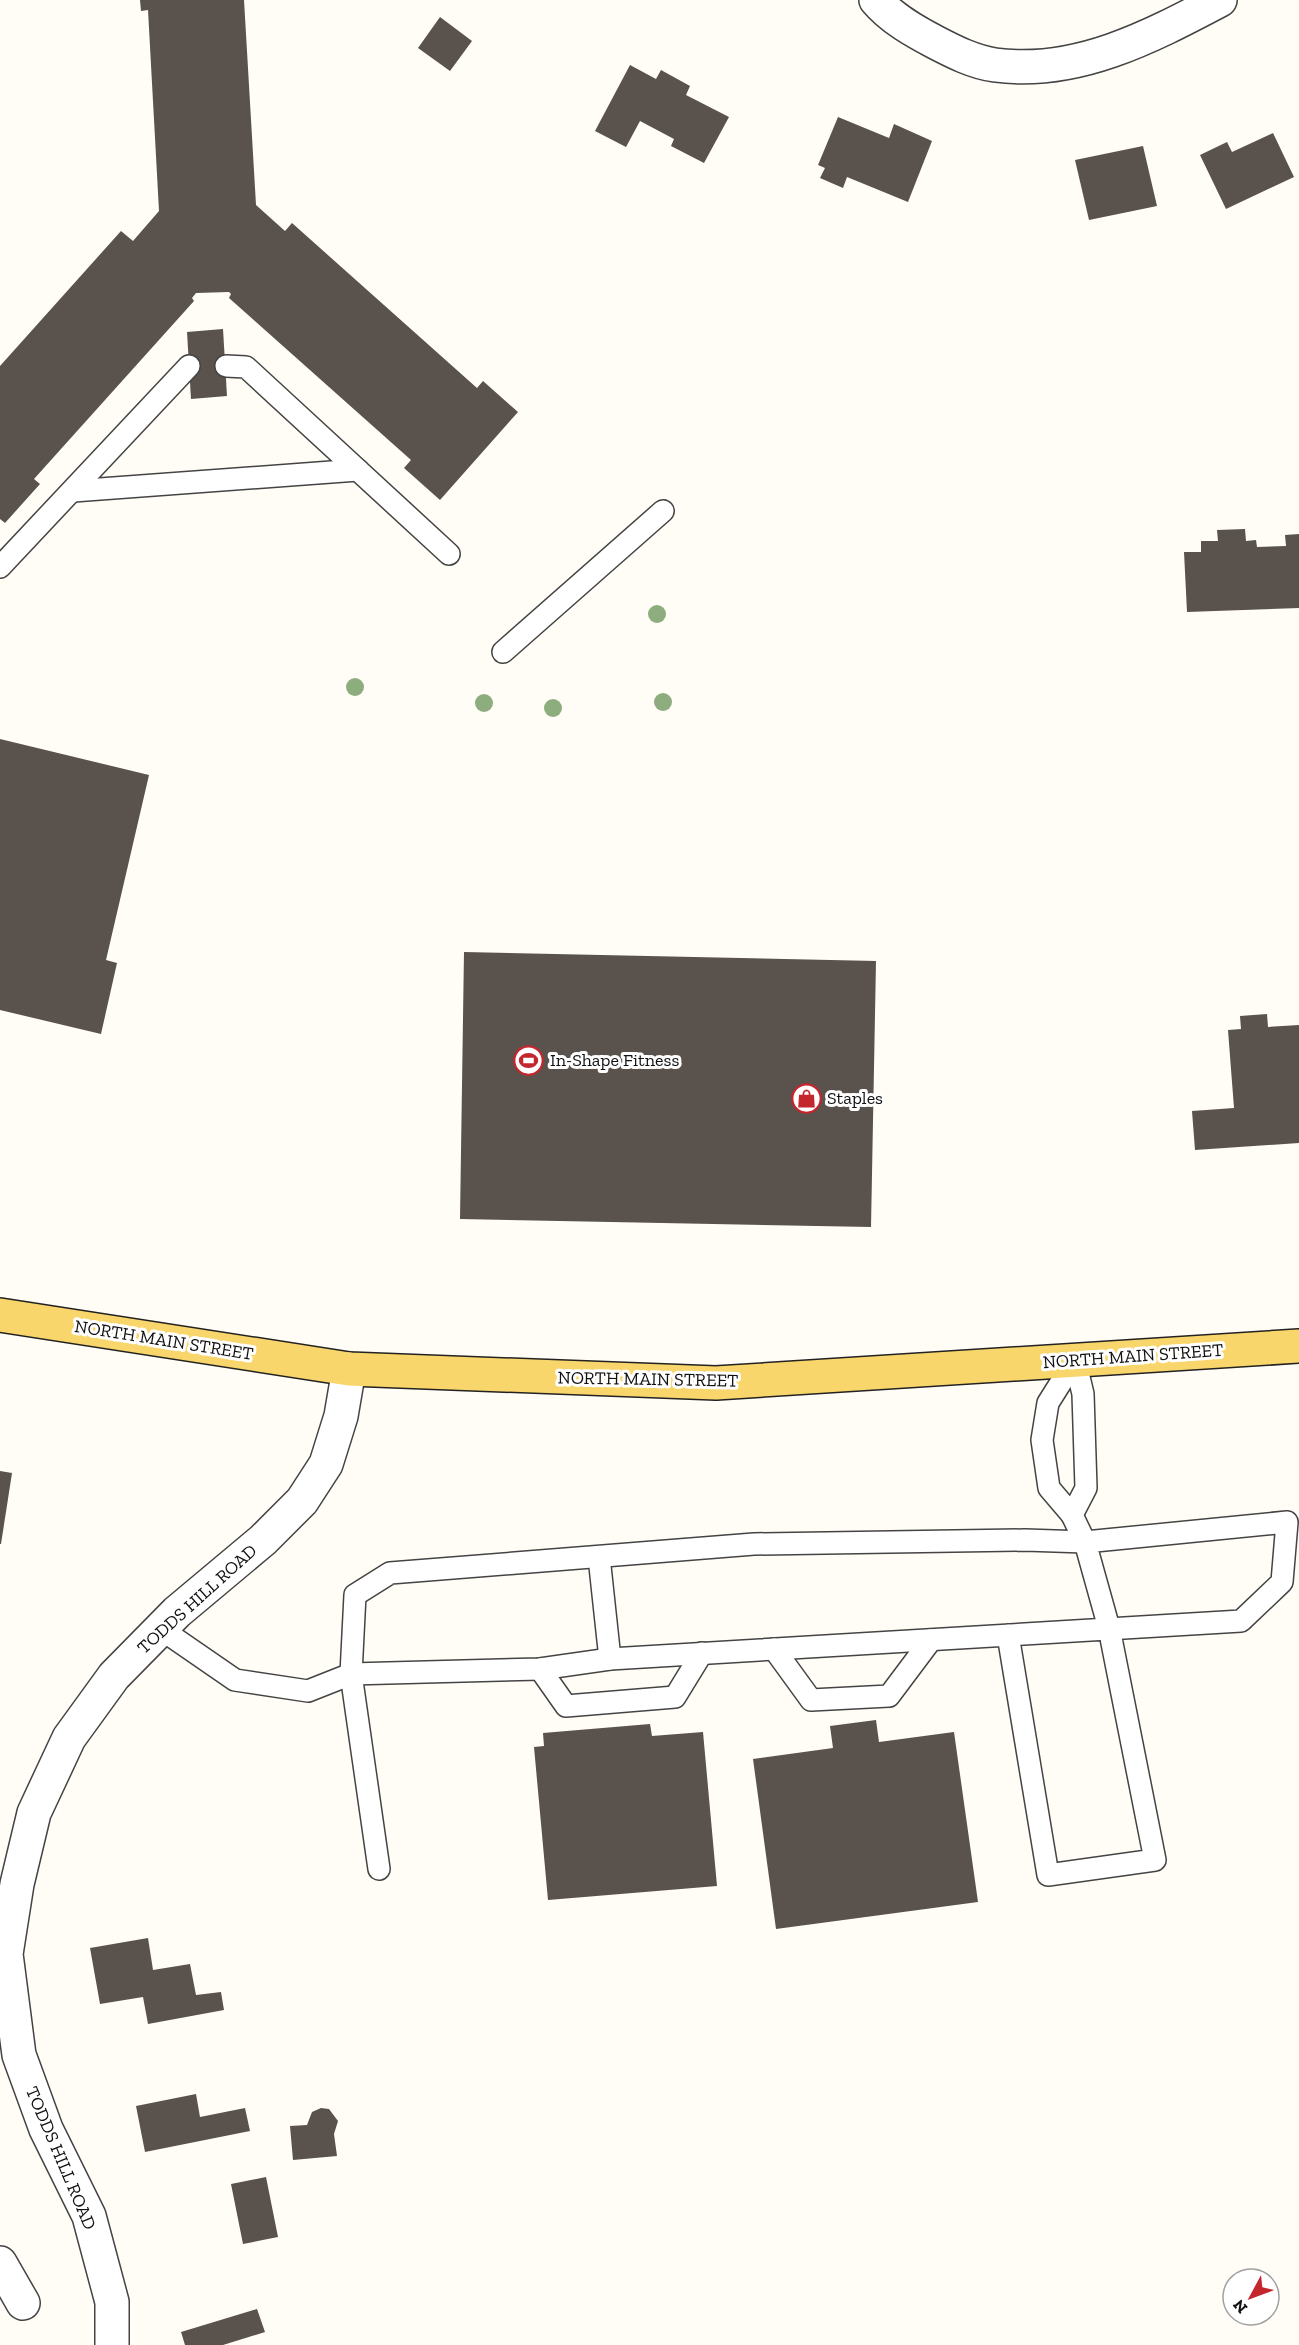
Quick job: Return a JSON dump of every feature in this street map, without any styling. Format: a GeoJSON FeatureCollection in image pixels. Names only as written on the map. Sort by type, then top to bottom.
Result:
{"type":"FeatureCollection","features":[{"type":"Feature","properties":{"kind":"main road","name":"NORTH MAIN STREET"},"geometry":{"type":"LineString","coordinates":[[0,1314],[349,1369],[717,1383],[1299,1346]]}},
{"type":"Feature","properties":{"kind":"street"},"geometry":{"type":"LineString","coordinates":[[876,0],[916,32],[958,54],[993,64],[1030,67],[1112,52],[1165,29],[1220,0]]}},
{"type":"Feature","properties":{"kind":"street","name":"TODDS HILL ROAD"},"geometry":{"type":"LineString","coordinates":[[112,2345],[112,2302],[89,2216],[46,2129],[19,2055],[3,1954],[34,1813],[69,1738],[114,1676],[177,1612],[263,1540],[302,1501],[326,1464],[341,1416],[349,1369]]}},
{"type":"Feature","properties":{"kind":"street"},"geometry":{"type":"LineString","coordinates":[[0,2263],[23,2303]]}},
{"type":"Feature","properties":{"kind":"lane"},"geometry":{"type":"LineString","coordinates":[[0,567],[189,366]]}},
{"type":"Feature","properties":{"kind":"lane"},"geometry":{"type":"LineString","coordinates":[[226,366],[246,367],[449,554]]}},
{"type":"Feature","properties":{"kind":"lane"},"geometry":{"type":"LineString","coordinates":[[73,491],[358,470]]}},
{"type":"Feature","properties":{"kind":"lane"},"geometry":{"type":"LineString","coordinates":[[503,651],[663,511]]}},
{"type":"Feature","properties":{"kind":"lane"},"geometry":{"type":"LineString","coordinates":[[1072,1515],[1086,1488],[1083,1394],[1075,1360]]}},
{"type":"Feature","properties":{"kind":"lane"},"geometry":{"type":"LineString","coordinates":[[1008,1635],[1048,1875],[1155,1860],[1109,1628],[1085,1542],[1072,1515],[1049,1488],[1042,1440],[1048,1403],[1075,1360]]}},
{"type":"Feature","properties":{"kind":"lane"},"geometry":{"type":"LineString","coordinates":[[160,1629],[235,1680],[308,1690],[351,1674],[540,1669],[610,1659],[1241,1621],[1282,1582],[1287,1522],[1085,1542],[1025,1540],[754,1544],[390,1573],[355,1594],[351,1674],[379,1869]]}},
{"type":"Feature","properties":{"kind":"lane"},"geometry":{"type":"LineString","coordinates":[[598,1557],[610,1659]]}},
{"type":"Feature","properties":{"kind":"lane"},"geometry":{"type":"LineString","coordinates":[[774,1649],[811,1700],[889,1696],[931,1640]]}},
{"type":"Feature","properties":{"kind":"lane"},"geometry":{"type":"LineString","coordinates":[[540,1669],[566,1706],[675,1697],[702,1653]]}},
{"type":"Feature","properties":{"kind":"building"},"geometry":{"type":"Polygon","coordinates":[[[140,0],[244,0],[256,205],[285,231],[292,223],[477,388],[483,381],[518,412],[440,500],[404,468],[411,460],[229,298],[231,294],[229,292],[196,293],[192,298],[194,301],[34,479],[40,484],[5,523],[0,519],[0,366],[121,231],[133,241],[159,211],[148,10],[141,11],[140,0]]]}},
{"type":"Feature","properties":{"kind":"building"},"geometry":{"type":"Polygon","coordinates":[[[440,17],[472,41],[450,71],[418,48],[440,17]]]}},
{"type":"Feature","properties":{"kind":"building"},"geometry":{"type":"Polygon","coordinates":[[[630,65],[656,79],[661,70],[690,86],[686,95],[729,117],[704,163],[671,146],[674,139],[640,121],[626,147],[595,131],[630,65]]]}},
{"type":"Feature","properties":{"kind":"building"},"geometry":{"type":"Polygon","coordinates":[[[838,117],[889,138],[894,124],[932,141],[908,202],[847,177],[843,188],[820,178],[825,168],[818,165],[838,117]]]}},
{"type":"Feature","properties":{"kind":"building"},"geometry":{"type":"Polygon","coordinates":[[[1273,133],[1294,177],[1226,209],[1200,155],[1227,142],[1232,152],[1273,133]]]}},
{"type":"Feature","properties":{"kind":"building"},"geometry":{"type":"Polygon","coordinates":[[[1143,146],[1157,206],[1089,220],[1075,160],[1143,146]]]}},
{"type":"Feature","properties":{"kind":"building"},"geometry":{"type":"Polygon","coordinates":[[[223,329],[227,396],[191,399],[187,332],[223,329]]]}},
{"type":"Feature","properties":{"kind":"building"},"geometry":{"type":"Polygon","coordinates":[[[1245,529],[1246,541],[1256,540],[1257,547],[1286,546],[1285,535],[1299,534],[1299,608],[1187,612],[1184,552],[1201,552],[1201,541],[1218,541],[1217,530],[1245,529]]]}},
{"type":"Feature","properties":{"kind":"building"},"geometry":{"type":"Polygon","coordinates":[[[0,739],[149,775],[106,960],[117,963],[101,1034],[0,1010],[0,739]]]}},
{"type":"Feature","properties":{"kind":"building"},"geometry":{"type":"Polygon","coordinates":[[[464,952],[876,961],[871,1227],[460,1219],[464,952]]]}},
{"type":"Feature","properties":{"kind":"building"},"geometry":{"type":"Polygon","coordinates":[[[1267,1014],[1268,1027],[1299,1025],[1299,1143],[1195,1150],[1192,1111],[1234,1108],[1228,1030],[1241,1029],[1240,1016],[1267,1014]]]}},
{"type":"Feature","properties":{"kind":"building"},"geometry":{"type":"Polygon","coordinates":[[[0,1471],[12,1473],[1,1544],[0,1544],[0,1471]]]}},
{"type":"Feature","properties":{"kind":"building"},"geometry":{"type":"Polygon","coordinates":[[[876,1720],[879,1742],[954,1732],[978,1902],[776,1929],[753,1759],[833,1748],[830,1726],[876,1720]]]}},
{"type":"Feature","properties":{"kind":"building"},"geometry":{"type":"Polygon","coordinates":[[[650,1724],[652,1736],[703,1732],[717,1886],[548,1900],[534,1747],[544,1746],[543,1733],[650,1724]]]}},
{"type":"Feature","properties":{"kind":"building"},"geometry":{"type":"Polygon","coordinates":[[[148,1938],[153,1970],[190,1964],[196,1995],[221,1992],[224,2010],[148,2024],[143,1997],[100,2004],[90,1948],[148,1938]]]}},
{"type":"Feature","properties":{"kind":"building"},"geometry":{"type":"Polygon","coordinates":[[[196,2094],[200,2117],[245,2108],[250,2131],[145,2152],[136,2106],[196,2094]]]}},
{"type":"Feature","properties":{"kind":"building"},"geometry":{"type":"Polygon","coordinates":[[[321,2108],[329,2109],[338,2121],[334,2134],[337,2156],[293,2160],[290,2126],[307,2125],[312,2112],[321,2108]]]}},
{"type":"Feature","properties":{"kind":"building"},"geometry":{"type":"Polygon","coordinates":[[[266,2177],[278,2237],[243,2244],[231,2184],[266,2177]]]}},
{"type":"Feature","properties":{"kind":"building"},"geometry":{"type":"Polygon","coordinates":[[[257,2309],[265,2332],[223,2345],[185,2345],[181,2332],[257,2309]]]}},
{"type":"Feature","properties":{"kind":"place","name":"In-Shape Fitness"},"geometry":{"type":"Point","coordinates":[529,1060]}},
{"type":"Feature","properties":{"kind":"place","name":"Staples"},"geometry":{"type":"Point","coordinates":[806,1098]}}]}
